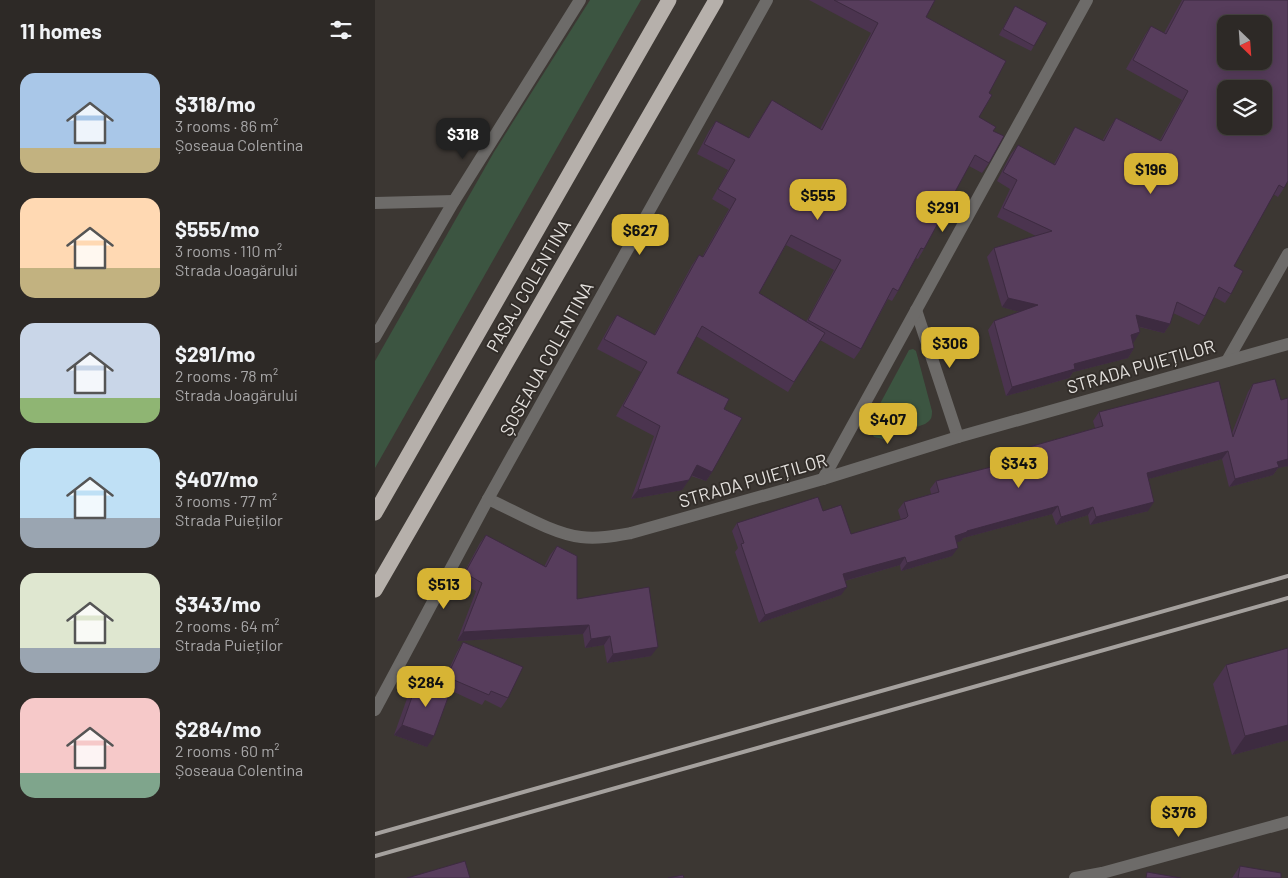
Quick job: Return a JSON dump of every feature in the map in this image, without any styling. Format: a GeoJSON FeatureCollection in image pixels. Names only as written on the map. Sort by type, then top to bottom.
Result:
{"type":"FeatureCollection","features":[{"type":"Feature","properties":{"kind":"highway","name":"PASAJ COLENTINA"},"geometry":{"type":"LineString","coordinates":[[375,513],[669,0]]}},
{"type":"Feature","properties":{"kind":"highway","name":"PASAJ COLENTINA"},"geometry":{"type":"LineString","coordinates":[[375,590],[716,0]]}},
{"type":"Feature","properties":{"kind":"street"},"geometry":{"type":"LineString","coordinates":[[375,337],[454,200],[580,0]]}},
{"type":"Feature","properties":{"kind":"street","name":"ȘOSEAUA COLENTINA"},"geometry":{"type":"LineString","coordinates":[[375,710],[488,499],[767,0]]}},
{"type":"Feature","properties":{"kind":"street"},"geometry":{"type":"LineString","coordinates":[[823,479],[1087,0]]}},
{"type":"Feature","properties":{"kind":"street"},"geometry":{"type":"LineString","coordinates":[[375,203],[454,200]]}},
{"type":"Feature","properties":{"kind":"street"},"geometry":{"type":"LineString","coordinates":[[1227,361],[1288,254]]}},
{"type":"Feature","properties":{"kind":"street"},"geometry":{"type":"LineString","coordinates":[[916,310],[958,437]]}},
{"type":"Feature","properties":{"kind":"street","name":"STRADA PUIEȚILOR"},"geometry":{"type":"LineString","coordinates":[[488,499],[554,530],[580,537],[605,538],[631,533],[823,479],[958,437],[1288,344]]}},
{"type":"Feature","properties":{"kind":"street"},"geometry":{"type":"LineString","coordinates":[[1075,878],[1102,875],[1288,822]]}},
{"type":"Feature","properties":{"kind":"green space"},"geometry":{"type":"Polygon","coordinates":[[[590,0],[641,0],[375,468],[375,361],[494,152],[590,0]]]}},
{"type":"Feature","properties":{"kind":"green space"},"geometry":{"type":"Polygon","coordinates":[[[913,349],[916,351],[932,411],[931,419],[925,424],[883,439],[874,437],[868,426],[909,350],[913,349]]]}},
{"type":"Feature","properties":{"kind":"building"},"geometry":{"type":"Polygon","coordinates":[[[834,0],[935,0],[926,17],[1006,61],[989,93],[992,95],[979,117],[996,127],[993,131],[1004,136],[989,163],[975,155],[924,249],[921,248],[898,291],[893,288],[861,349],[808,320],[841,260],[791,235],[759,293],[825,333],[794,382],[702,326],[677,373],[729,399],[724,409],[742,418],[712,472],[697,465],[689,480],[638,490],[660,426],[623,406],[647,362],[604,339],[617,315],[655,335],[699,255],[703,257],[736,199],[718,189],[735,160],[704,144],[716,121],[749,138],[772,100],[822,130],[878,23],[834,0]]]}},
{"type":"Feature","properties":{"kind":"building"},"geometry":{"type":"Polygon","coordinates":[[[1184,0],[1288,0],[1288,181],[1284,188],[1279,185],[1234,266],[1243,271],[1231,294],[1219,287],[1205,316],[1177,302],[1170,324],[1136,315],[1140,332],[1131,335],[1134,348],[1074,364],[1075,369],[1012,387],[994,321],[1038,305],[1008,298],[994,248],[1052,231],[1003,208],[1017,180],[1003,172],[1018,145],[1055,165],[1075,127],[1104,141],[1116,118],[1161,141],[1188,91],[1133,60],[1151,26],[1166,34],[1184,0]]]}},
{"type":"Feature","properties":{"kind":"building"},"geometry":{"type":"Polygon","coordinates":[[[1015,6],[1047,23],[1034,46],[1003,29],[1015,6]]]}},
{"type":"Feature","properties":{"kind":"building"},"geometry":{"type":"Polygon","coordinates":[[[1275,379],[1281,400],[1288,398],[1288,459],[1277,462],[1279,467],[1235,479],[1228,451],[1147,473],[1154,502],[1096,517],[1093,507],[1061,517],[1058,506],[967,531],[955,536],[958,548],[907,563],[905,557],[843,574],[847,587],[765,615],[741,544],[744,543],[737,523],[818,497],[823,511],[841,505],[851,534],[906,518],[908,516],[904,502],[939,492],[936,481],[1011,462],[1008,453],[1103,426],[1099,412],[1219,381],[1233,437],[1253,384],[1275,379]]]}},
{"type":"Feature","properties":{"kind":"building"},"geometry":{"type":"Polygon","coordinates":[[[486,535],[546,567],[557,546],[577,556],[577,599],[649,587],[658,647],[613,654],[610,636],[591,639],[589,625],[463,632],[482,583],[465,573],[486,535]]]}},
{"type":"Feature","properties":{"kind":"building"},"geometry":{"type":"Polygon","coordinates":[[[463,642],[523,667],[508,698],[491,691],[489,695],[447,677],[463,642]]]}},
{"type":"Feature","properties":{"kind":"building"},"geometry":{"type":"Polygon","coordinates":[[[1288,648],[1288,725],[1245,736],[1226,665],[1288,648]]]}},
{"type":"Feature","properties":{"kind":"building"},"geometry":{"type":"Polygon","coordinates":[[[418,680],[450,692],[434,736],[402,725],[418,680]]]}},
{"type":"Feature","properties":{"kind":"building"},"geometry":{"type":"Polygon","coordinates":[[[465,861],[470,878],[407,878],[465,861]]]}},
{"type":"Feature","properties":{"kind":"building"},"geometry":{"type":"Polygon","coordinates":[[[1240,866],[1281,873],[1281,878],[1238,878],[1240,866]]]}},
{"type":"Feature","properties":{"kind":"building"},"geometry":{"type":"Polygon","coordinates":[[[1147,872],[1181,878],[1146,878],[1147,872]]]}},
{"type":"Feature","properties":{"kind":"building"},"geometry":{"type":"Polygon","coordinates":[[[683,875],[684,878],[668,878],[683,875]]]}},
{"type":"Feature","properties":{"kind":"railway"},"geometry":{"type":"LineString","coordinates":[[375,834],[1288,576]]}},
{"type":"Feature","properties":{"kind":"railway"},"geometry":{"type":"LineString","coordinates":[[375,856],[1288,598]]}}]}
